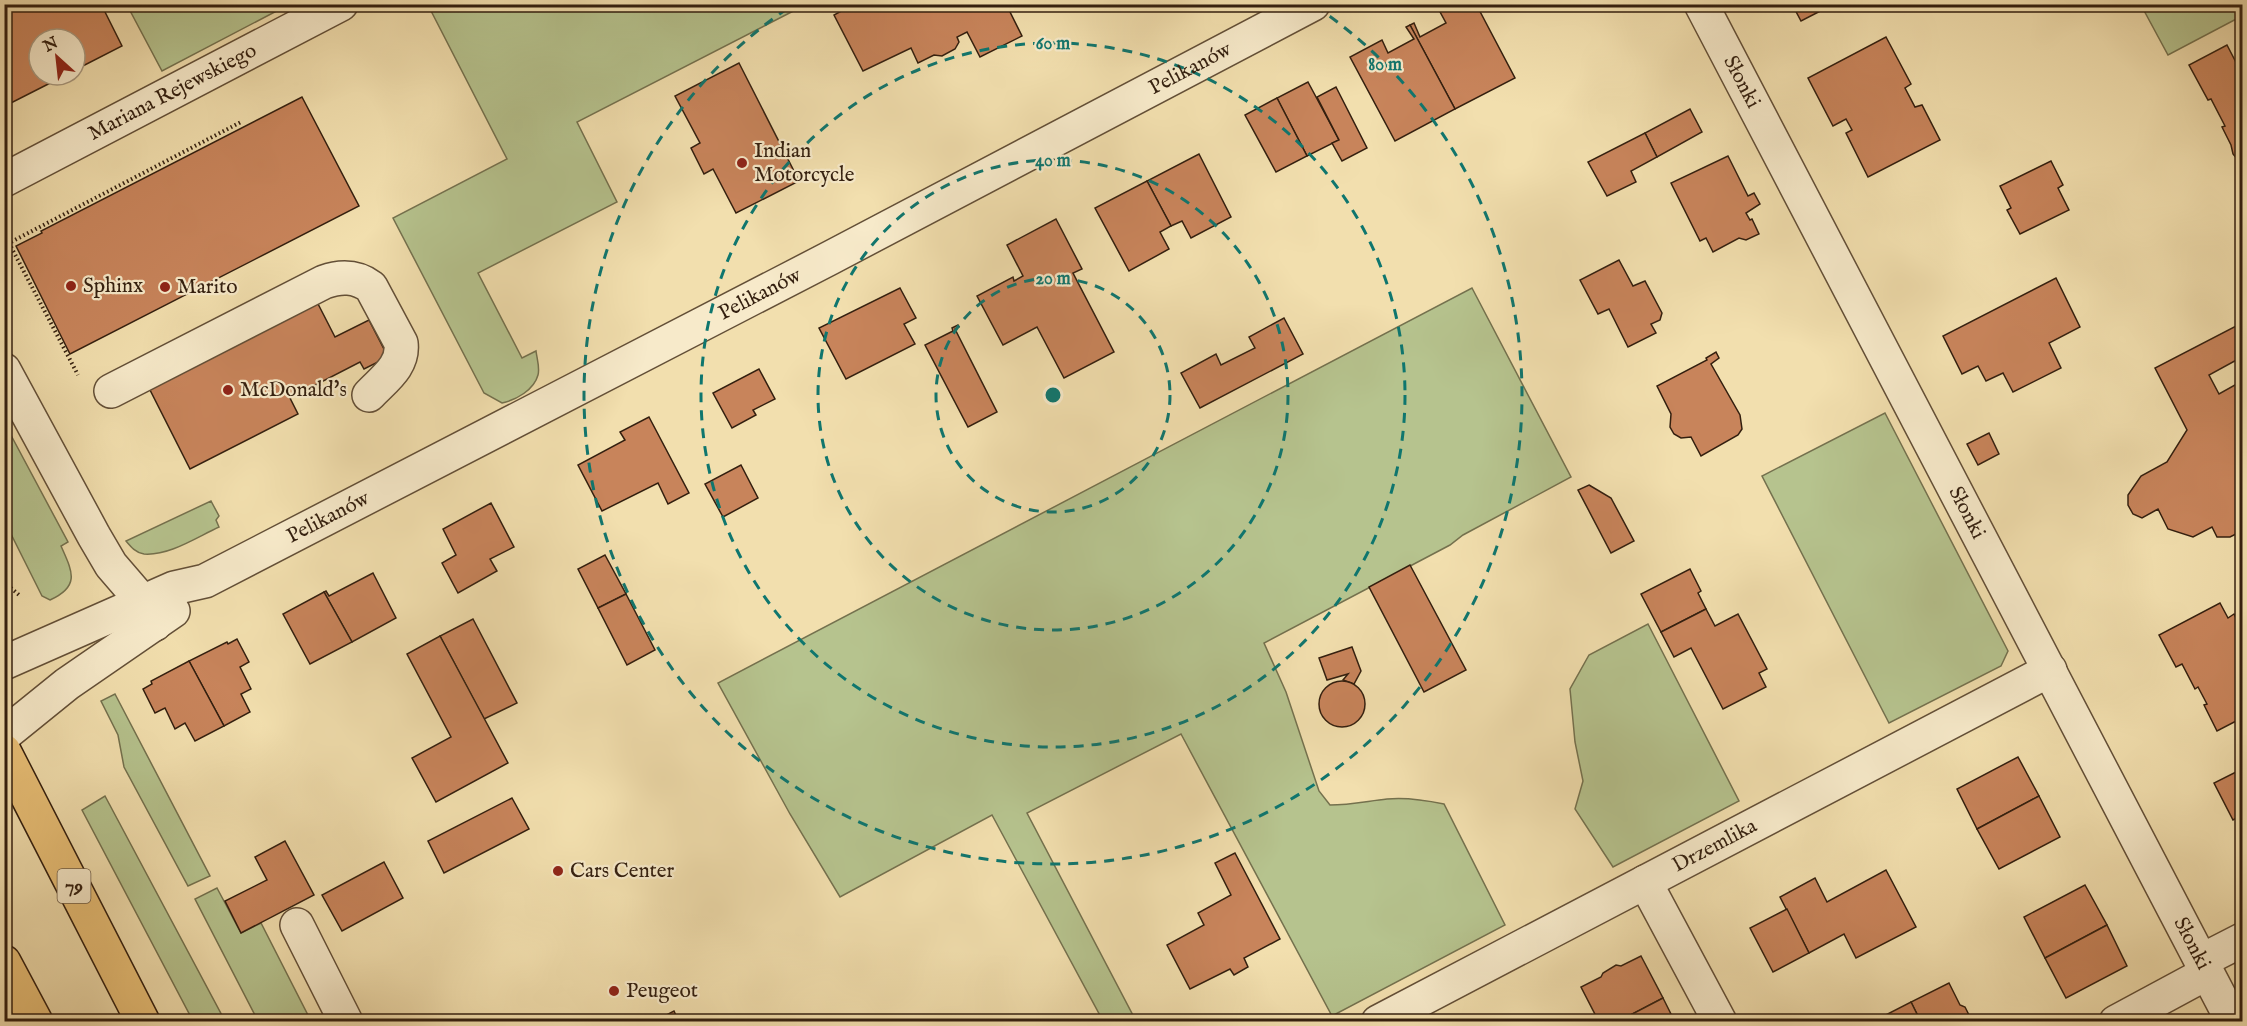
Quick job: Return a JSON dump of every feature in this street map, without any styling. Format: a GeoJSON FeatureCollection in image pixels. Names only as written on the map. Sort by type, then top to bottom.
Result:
{"type":"FeatureCollection","features":[{"type":"Feature","properties":{"kind":"main road","name":"79"},"geometry":{"type":"LineString","coordinates":[[4,751],[143,1022]]}},
{"type":"Feature","properties":{"kind":"main road"},"geometry":{"type":"LineString","coordinates":[[4,962],[36,1022]]}},
{"type":"Feature","properties":{"kind":"street","name":"Mariana Rejewskiego"},"geometry":{"type":"LineString","coordinates":[[4,180],[341,4]]}},
{"type":"Feature","properties":{"kind":"street","name":"Pelikanów"},"geometry":{"type":"LineString","coordinates":[[4,663],[149,613],[181,605],[205,581],[811,268],[1312,4]]}},
{"type":"Feature","properties":{"kind":"street","name":"Słonki"},"geometry":{"type":"LineString","coordinates":[[1701,4],[2233,1022]]}},
{"type":"Feature","properties":{"kind":"street"},"geometry":{"type":"LineString","coordinates":[[111,391],[324,282],[344,277],[363,281],[371,287],[401,343],[403,353],[400,362],[369,395]]}},
{"type":"Feature","properties":{"kind":"street"},"geometry":{"type":"LineString","coordinates":[[4,370],[94,537],[111,565],[149,613]]}},
{"type":"Feature","properties":{"kind":"street","name":"Pelikanów"},"geometry":{"type":"LineString","coordinates":[[4,735],[149,613]]}},
{"type":"Feature","properties":{"kind":"street","name":"Drzemlika"},"geometry":{"type":"LineString","coordinates":[[1378,1022],[2050,670]]}},
{"type":"Feature","properties":{"kind":"street"},"geometry":{"type":"LineString","coordinates":[[1645,882],[1720,1022]]}},
{"type":"Feature","properties":{"kind":"street"},"geometry":{"type":"LineString","coordinates":[[297,925],[346,1022]]}},
{"type":"Feature","properties":{"kind":"street"},"geometry":{"type":"LineString","coordinates":[[2116,1022],[2204,967],[2242,940]]}},
{"type":"Feature","properties":{"kind":"path"},"geometry":{"type":"LineString","coordinates":[[4,247],[241,122]]}},
{"type":"Feature","properties":{"kind":"path"},"geometry":{"type":"LineString","coordinates":[[9,243],[79,378],[111,391]]}},
{"type":"Feature","properties":{"kind":"path"},"geometry":{"type":"LineString","coordinates":[[4,582],[19,594]]}},
{"type":"Feature","properties":{"kind":"green space"},"geometry":{"type":"Polygon","coordinates":[[[127,5],[288,5],[162,71],[127,5]]]}},
{"type":"Feature","properties":{"kind":"green space"},"geometry":{"type":"Polygon","coordinates":[[[428,5],[805,5],[577,122],[617,202],[478,273],[522,358],[536,351],[539,369],[533,385],[524,394],[502,403],[484,393],[393,218],[507,159],[428,5]]]}},
{"type":"Feature","properties":{"kind":"green space"},"geometry":{"type":"Polygon","coordinates":[[[2141,5],[2242,5],[2242,16],[2168,55],[2141,5]]]}},
{"type":"Feature","properties":{"kind":"green space"},"geometry":{"type":"Polygon","coordinates":[[[1472,288],[1571,477],[1463,535],[1450,545],[1264,643],[1286,692],[1319,791],[1330,805],[1401,798],[1444,804],[1505,925],[1332,1016],[1181,734],[1027,813],[1136,1021],[1103,1021],[992,815],[840,897],[790,814],[718,683],[1472,288]]]}},
{"type":"Feature","properties":{"kind":"green space"},"geometry":{"type":"Polygon","coordinates":[[[1885,413],[2008,651],[2001,666],[1889,723],[1762,476],[1885,413]]]}},
{"type":"Feature","properties":{"kind":"green space"},"geometry":{"type":"Polygon","coordinates":[[[5,424],[68,542],[61,546],[71,570],[70,583],[60,595],[50,600],[42,596],[5,522],[5,424]]]}},
{"type":"Feature","properties":{"kind":"green space"},"geometry":{"type":"Polygon","coordinates":[[[211,501],[219,516],[216,520],[219,527],[183,545],[163,552],[144,554],[136,551],[126,541],[211,501]]]}},
{"type":"Feature","properties":{"kind":"green space"},"geometry":{"type":"Polygon","coordinates":[[[1648,624],[1739,801],[1613,867],[1575,809],[1583,781],[1575,742],[1570,689],[1589,655],[1648,624]]]}},
{"type":"Feature","properties":{"kind":"green space"},"geometry":{"type":"Polygon","coordinates":[[[115,694],[210,876],[188,886],[124,767],[118,735],[101,701],[115,694]]]}},
{"type":"Feature","properties":{"kind":"green space"},"geometry":{"type":"Polygon","coordinates":[[[105,796],[225,1021],[193,1021],[82,810],[105,796]]]}},
{"type":"Feature","properties":{"kind":"green space"},"geometry":{"type":"Polygon","coordinates":[[[217,888],[241,933],[261,923],[311,1021],[258,1021],[195,899],[217,888]]]}},
{"type":"Feature","properties":{"kind":"building"},"geometry":{"type":"Polygon","coordinates":[[[5,4],[101,4],[122,46],[87,64],[87,27],[27,27],[27,87],[42,87],[5,106],[5,4]]]}},
{"type":"Feature","properties":{"kind":"building"},"geometry":{"type":"Polygon","coordinates":[[[854,4],[1006,4],[1022,36],[980,57],[967,32],[957,37],[959,42],[955,49],[942,56],[934,55],[918,63],[911,48],[863,71],[834,15],[854,4]]]}},
{"type":"Feature","properties":{"kind":"building"},"geometry":{"type":"Polygon","coordinates":[[[1449,4],[1476,4],[1515,78],[1455,109],[1410,25],[1414,23],[1420,37],[1446,23],[1439,10],[1449,4]]]}},
{"type":"Feature","properties":{"kind":"building"},"geometry":{"type":"Polygon","coordinates":[[[1792,4],[1834,4],[1801,21],[1792,4]]]}},
{"type":"Feature","properties":{"kind":"building"},"geometry":{"type":"Polygon","coordinates":[[[1410,25],[1455,109],[1395,141],[1350,57],[1382,40],[1388,53],[1414,39],[1406,27],[1410,25]]]}},
{"type":"Feature","properties":{"kind":"building"},"geometry":{"type":"Polygon","coordinates":[[[1886,37],[1911,84],[1905,88],[1915,107],[1922,105],[1940,140],[1868,177],[1846,133],[1852,130],[1846,119],[1833,126],[1808,78],[1886,37]]]}},
{"type":"Feature","properties":{"kind":"building"},"geometry":{"type":"Polygon","coordinates":[[[2227,45],[2242,74],[2242,165],[2233,154],[2222,127],[2225,126],[2211,99],[2208,100],[2189,65],[2227,45]]]}},
{"type":"Feature","properties":{"kind":"building"},"geometry":{"type":"Polygon","coordinates":[[[739,63],[799,181],[736,213],[713,169],[704,174],[691,148],[700,143],[675,96],[739,63]]]}},
{"type":"Feature","properties":{"kind":"building"},"geometry":{"type":"Polygon","coordinates":[[[1308,82],[1339,140],[1307,156],[1277,98],[1308,82]]]}},
{"type":"Feature","properties":{"kind":"building"},"geometry":{"type":"Polygon","coordinates":[[[1336,87],[1367,148],[1342,161],[1332,143],[1339,140],[1317,97],[1336,87]]]}},
{"type":"Feature","properties":{"kind":"building"},"geometry":{"type":"Polygon","coordinates":[[[302,97],[359,206],[70,354],[16,246],[302,97]]]}},
{"type":"Feature","properties":{"kind":"building"},"geometry":{"type":"Polygon","coordinates":[[[1277,98],[1307,156],[1276,172],[1245,115],[1277,98]]]}},
{"type":"Feature","properties":{"kind":"building"},"geometry":{"type":"Polygon","coordinates":[[[1690,109],[1702,132],[1657,157],[1645,133],[1690,109]]]}},
{"type":"Feature","properties":{"kind":"building"},"geometry":{"type":"Polygon","coordinates":[[[1645,133],[1657,157],[1631,171],[1636,182],[1607,196],[1588,162],[1645,133]]]}},
{"type":"Feature","properties":{"kind":"building"},"geometry":{"type":"Polygon","coordinates":[[[1199,154],[1231,217],[1191,238],[1182,221],[1171,226],[1147,181],[1199,154]]]}},
{"type":"Feature","properties":{"kind":"building"},"geometry":{"type":"Polygon","coordinates":[[[1728,156],[1748,196],[1754,193],[1760,204],[1746,213],[1750,220],[1752,219],[1759,234],[1746,240],[1739,238],[1713,252],[1706,238],[1700,241],[1671,183],[1728,156]]]}},
{"type":"Feature","properties":{"kind":"building"},"geometry":{"type":"Polygon","coordinates":[[[2051,161],[2063,185],[2058,188],[2069,210],[2020,234],[2007,210],[2011,208],[2000,186],[2051,161]]]}},
{"type":"Feature","properties":{"kind":"building"},"geometry":{"type":"Polygon","coordinates":[[[1147,181],[1171,226],[1160,232],[1169,249],[1129,271],[1095,208],[1147,181]]]}},
{"type":"Feature","properties":{"kind":"building"},"geometry":{"type":"Polygon","coordinates":[[[1056,219],[1082,269],[1073,273],[1114,352],[1064,378],[1037,327],[1003,345],[977,296],[1013,277],[1014,281],[1023,276],[1007,245],[1056,219]]]}},
{"type":"Feature","properties":{"kind":"building"},"geometry":{"type":"Polygon","coordinates":[[[1619,260],[1633,286],[1645,281],[1662,313],[1660,320],[1651,324],[1656,333],[1628,347],[1609,309],[1598,314],[1580,280],[1619,260]]]}},
{"type":"Feature","properties":{"kind":"building"},"geometry":{"type":"Polygon","coordinates":[[[2056,278],[2080,327],[2049,343],[2061,368],[2013,392],[2003,373],[1986,381],[1978,366],[1962,374],[1943,336],[2056,278]]]}},
{"type":"Feature","properties":{"kind":"building"},"geometry":{"type":"Polygon","coordinates":[[[900,288],[916,318],[904,324],[915,344],[846,379],[819,328],[900,288]]]}},
{"type":"Feature","properties":{"kind":"building","name":"McDonald's"},"geometry":{"type":"Polygon","coordinates":[[[315,298],[335,337],[369,320],[388,357],[364,369],[360,362],[290,398],[298,414],[190,469],[146,382],[315,298]]]}},
{"type":"Feature","properties":{"kind":"building"},"geometry":{"type":"Polygon","coordinates":[[[1284,318],[1303,354],[1200,408],[1181,373],[1216,354],[1221,365],[1255,348],[1249,337],[1284,318]]]}},
{"type":"Feature","properties":{"kind":"building"},"geometry":{"type":"Polygon","coordinates":[[[958,325],[959,327],[955,329],[997,412],[968,427],[925,345],[953,331],[952,328],[958,325]]]}},
{"type":"Feature","properties":{"kind":"building"},"geometry":{"type":"Polygon","coordinates":[[[2238,325],[2242,335],[2242,357],[2209,375],[2219,394],[2242,381],[2242,531],[2230,537],[2217,537],[2212,527],[2193,537],[2168,529],[2158,509],[2142,518],[2133,514],[2128,505],[2128,495],[2141,476],[2167,462],[2187,430],[2155,368],[2238,325]]]}},
{"type":"Feature","properties":{"kind":"building"},"geometry":{"type":"Polygon","coordinates":[[[1716,352],[1719,358],[1711,364],[1740,415],[1742,429],[1738,435],[1701,456],[1691,437],[1681,438],[1674,434],[1670,427],[1671,414],[1657,386],[1707,360],[1706,358],[1716,352]]]}},
{"type":"Feature","properties":{"kind":"building"},"geometry":{"type":"Polygon","coordinates":[[[759,369],[775,399],[753,410],[756,415],[732,428],[713,393],[759,369]]]}},
{"type":"Feature","properties":{"kind":"building"},"geometry":{"type":"Polygon","coordinates":[[[649,417],[689,493],[668,504],[658,483],[602,511],[578,465],[625,440],[620,432],[649,417]]]}},
{"type":"Feature","properties":{"kind":"building"},"geometry":{"type":"Polygon","coordinates":[[[1989,433],[1999,454],[1978,465],[1967,444],[1989,433]]]}},
{"type":"Feature","properties":{"kind":"building"},"geometry":{"type":"Polygon","coordinates":[[[741,465],[758,498],[723,517],[705,484],[741,465]]]}},
{"type":"Feature","properties":{"kind":"building"},"geometry":{"type":"Polygon","coordinates":[[[1589,485],[1611,498],[1634,541],[1611,553],[1578,490],[1589,485]]]}},
{"type":"Feature","properties":{"kind":"building"},"geometry":{"type":"Polygon","coordinates":[[[491,503],[514,547],[490,559],[497,571],[458,593],[442,563],[456,555],[443,529],[491,503]]]}},
{"type":"Feature","properties":{"kind":"building"},"geometry":{"type":"Polygon","coordinates":[[[605,555],[626,594],[598,608],[578,569],[605,555]]]}},
{"type":"Feature","properties":{"kind":"building"},"geometry":{"type":"Polygon","coordinates":[[[1410,565],[1466,670],[1424,692],[1369,587],[1410,565]]]}},
{"type":"Feature","properties":{"kind":"building"},"geometry":{"type":"Polygon","coordinates":[[[1690,569],[1701,591],[1698,593],[1706,609],[1661,632],[1641,594],[1690,569]]]}},
{"type":"Feature","properties":{"kind":"building"},"geometry":{"type":"Polygon","coordinates":[[[373,573],[396,618],[352,642],[324,592],[326,591],[329,596],[373,573]]]}},
{"type":"Feature","properties":{"kind":"building"},"geometry":{"type":"Polygon","coordinates":[[[324,592],[352,642],[310,664],[283,614],[324,592]]]}},
{"type":"Feature","properties":{"kind":"building"},"geometry":{"type":"Polygon","coordinates":[[[626,594],[655,650],[627,665],[598,608],[626,594]]]}},
{"type":"Feature","properties":{"kind":"building"},"geometry":{"type":"Polygon","coordinates":[[[2220,603],[2228,618],[2234,614],[2242,630],[2242,718],[2217,731],[2198,687],[2195,689],[2182,664],[2176,667],[2159,635],[2220,603]]]}},
{"type":"Feature","properties":{"kind":"building"},"geometry":{"type":"Polygon","coordinates":[[[1706,609],[1715,626],[1738,614],[1767,669],[1759,673],[1766,687],[1723,709],[1691,648],[1674,657],[1661,632],[1706,609]]]}},
{"type":"Feature","properties":{"kind":"building"},"geometry":{"type":"Polygon","coordinates":[[[473,619],[517,703],[484,719],[440,636],[473,619]]]}},
{"type":"Feature","properties":{"kind":"building"},"geometry":{"type":"Polygon","coordinates":[[[440,636],[508,763],[436,802],[412,758],[451,737],[407,654],[440,636]]]}},
{"type":"Feature","properties":{"kind":"building"},"geometry":{"type":"Polygon","coordinates":[[[237,639],[249,662],[240,667],[251,689],[241,694],[250,712],[224,726],[189,661],[237,639]]]}},
{"type":"Feature","properties":{"kind":"building"},"geometry":{"type":"Polygon","coordinates":[[[1352,647],[1361,671],[1354,684],[1343,680],[1348,674],[1327,680],[1319,658],[1352,647]]]}},
{"type":"Feature","properties":{"kind":"building"},"geometry":{"type":"Polygon","coordinates":[[[189,661],[224,726],[195,741],[185,723],[175,729],[165,708],[155,713],[143,689],[152,684],[151,681],[189,661]]]}},
{"type":"Feature","properties":{"kind":"building"},"geometry":{"type":"Polygon","coordinates":[[[1347,681],[1359,687],[1364,695],[1364,713],[1359,721],[1351,726],[1337,727],[1329,724],[1322,717],[1319,699],[1322,691],[1329,684],[1347,681]]]}},
{"type":"Feature","properties":{"kind":"building"},"geometry":{"type":"Polygon","coordinates":[[[2018,757],[2039,796],[1977,829],[1957,789],[2018,757]]]}},
{"type":"Feature","properties":{"kind":"building"},"geometry":{"type":"Polygon","coordinates":[[[2242,769],[2242,815],[2233,820],[2214,783],[2242,769]]]}},
{"type":"Feature","properties":{"kind":"building"},"geometry":{"type":"Polygon","coordinates":[[[2039,796],[2060,837],[1999,869],[1977,829],[2039,796]]]}},
{"type":"Feature","properties":{"kind":"building"},"geometry":{"type":"Polygon","coordinates":[[[512,798],[529,829],[444,873],[428,841],[512,798]]]}},
{"type":"Feature","properties":{"kind":"building"},"geometry":{"type":"Polygon","coordinates":[[[285,841],[314,895],[241,933],[225,901],[267,880],[255,857],[285,841]]]}},
{"type":"Feature","properties":{"kind":"building"},"geometry":{"type":"Polygon","coordinates":[[[1235,853],[1280,939],[1244,958],[1248,967],[1234,975],[1230,969],[1190,989],[1167,945],[1204,925],[1198,913],[1231,895],[1215,863],[1235,853]]]}},
{"type":"Feature","properties":{"kind":"building"},"geometry":{"type":"Polygon","coordinates":[[[384,862],[403,898],[342,931],[322,895],[384,862]]]}},
{"type":"Feature","properties":{"kind":"building"},"geometry":{"type":"Polygon","coordinates":[[[1886,870],[1916,927],[1856,958],[1844,934],[1809,953],[1780,897],[1815,878],[1827,902],[1886,870]]]}},
{"type":"Feature","properties":{"kind":"building"},"geometry":{"type":"Polygon","coordinates":[[[2085,885],[2107,925],[2045,958],[2024,917],[2085,885]]]}},
{"type":"Feature","properties":{"kind":"building"},"geometry":{"type":"Polygon","coordinates":[[[1787,909],[1809,953],[1773,972],[1750,928],[1787,909]]]}},
{"type":"Feature","properties":{"kind":"building"},"geometry":{"type":"Polygon","coordinates":[[[2107,925],[2127,966],[2066,998],[2045,958],[2107,925]]]}},
{"type":"Feature","properties":{"kind":"building"},"geometry":{"type":"Polygon","coordinates":[[[1641,956],[1663,998],[1617,1022],[1599,1022],[1581,987],[1601,977],[1603,973],[1616,965],[1621,966],[1641,956]]]}},
{"type":"Feature","properties":{"kind":"building"},"geometry":{"type":"Polygon","coordinates":[[[1949,983],[1960,1005],[1965,1007],[1971,1022],[1921,1022],[1911,1002],[1949,983]]]}},
{"type":"Feature","properties":{"kind":"building"},"geometry":{"type":"Polygon","coordinates":[[[1663,998],[1675,1022],[1617,1022],[1663,998]]]}},
{"type":"Feature","properties":{"kind":"building"},"geometry":{"type":"Polygon","coordinates":[[[1911,1002],[1921,1022],[1874,1021],[1911,1002]]]}},
{"type":"Feature","properties":{"kind":"building"},"geometry":{"type":"Polygon","coordinates":[[[674,1011],[679,1022],[653,1022],[674,1011]]]}},
{"type":"Feature","properties":{"kind":"place","name":"Indian Motorcycle"},"geometry":{"type":"Point","coordinates":[742,163]}},
{"type":"Feature","properties":{"kind":"place","name":"Sphinx"},"geometry":{"type":"Point","coordinates":[71,286]}},
{"type":"Feature","properties":{"kind":"place","name":"Marito"},"geometry":{"type":"Point","coordinates":[165,287]}},
{"type":"Feature","properties":{"kind":"place","name":"McDonald's"},"geometry":{"type":"Point","coordinates":[228,390]}},
{"type":"Feature","properties":{"kind":"place","name":"Cars Center"},"geometry":{"type":"Point","coordinates":[558,871]}},
{"type":"Feature","properties":{"kind":"place","name":"Peugeot"},"geometry":{"type":"Point","coordinates":[614,991]}}]}
